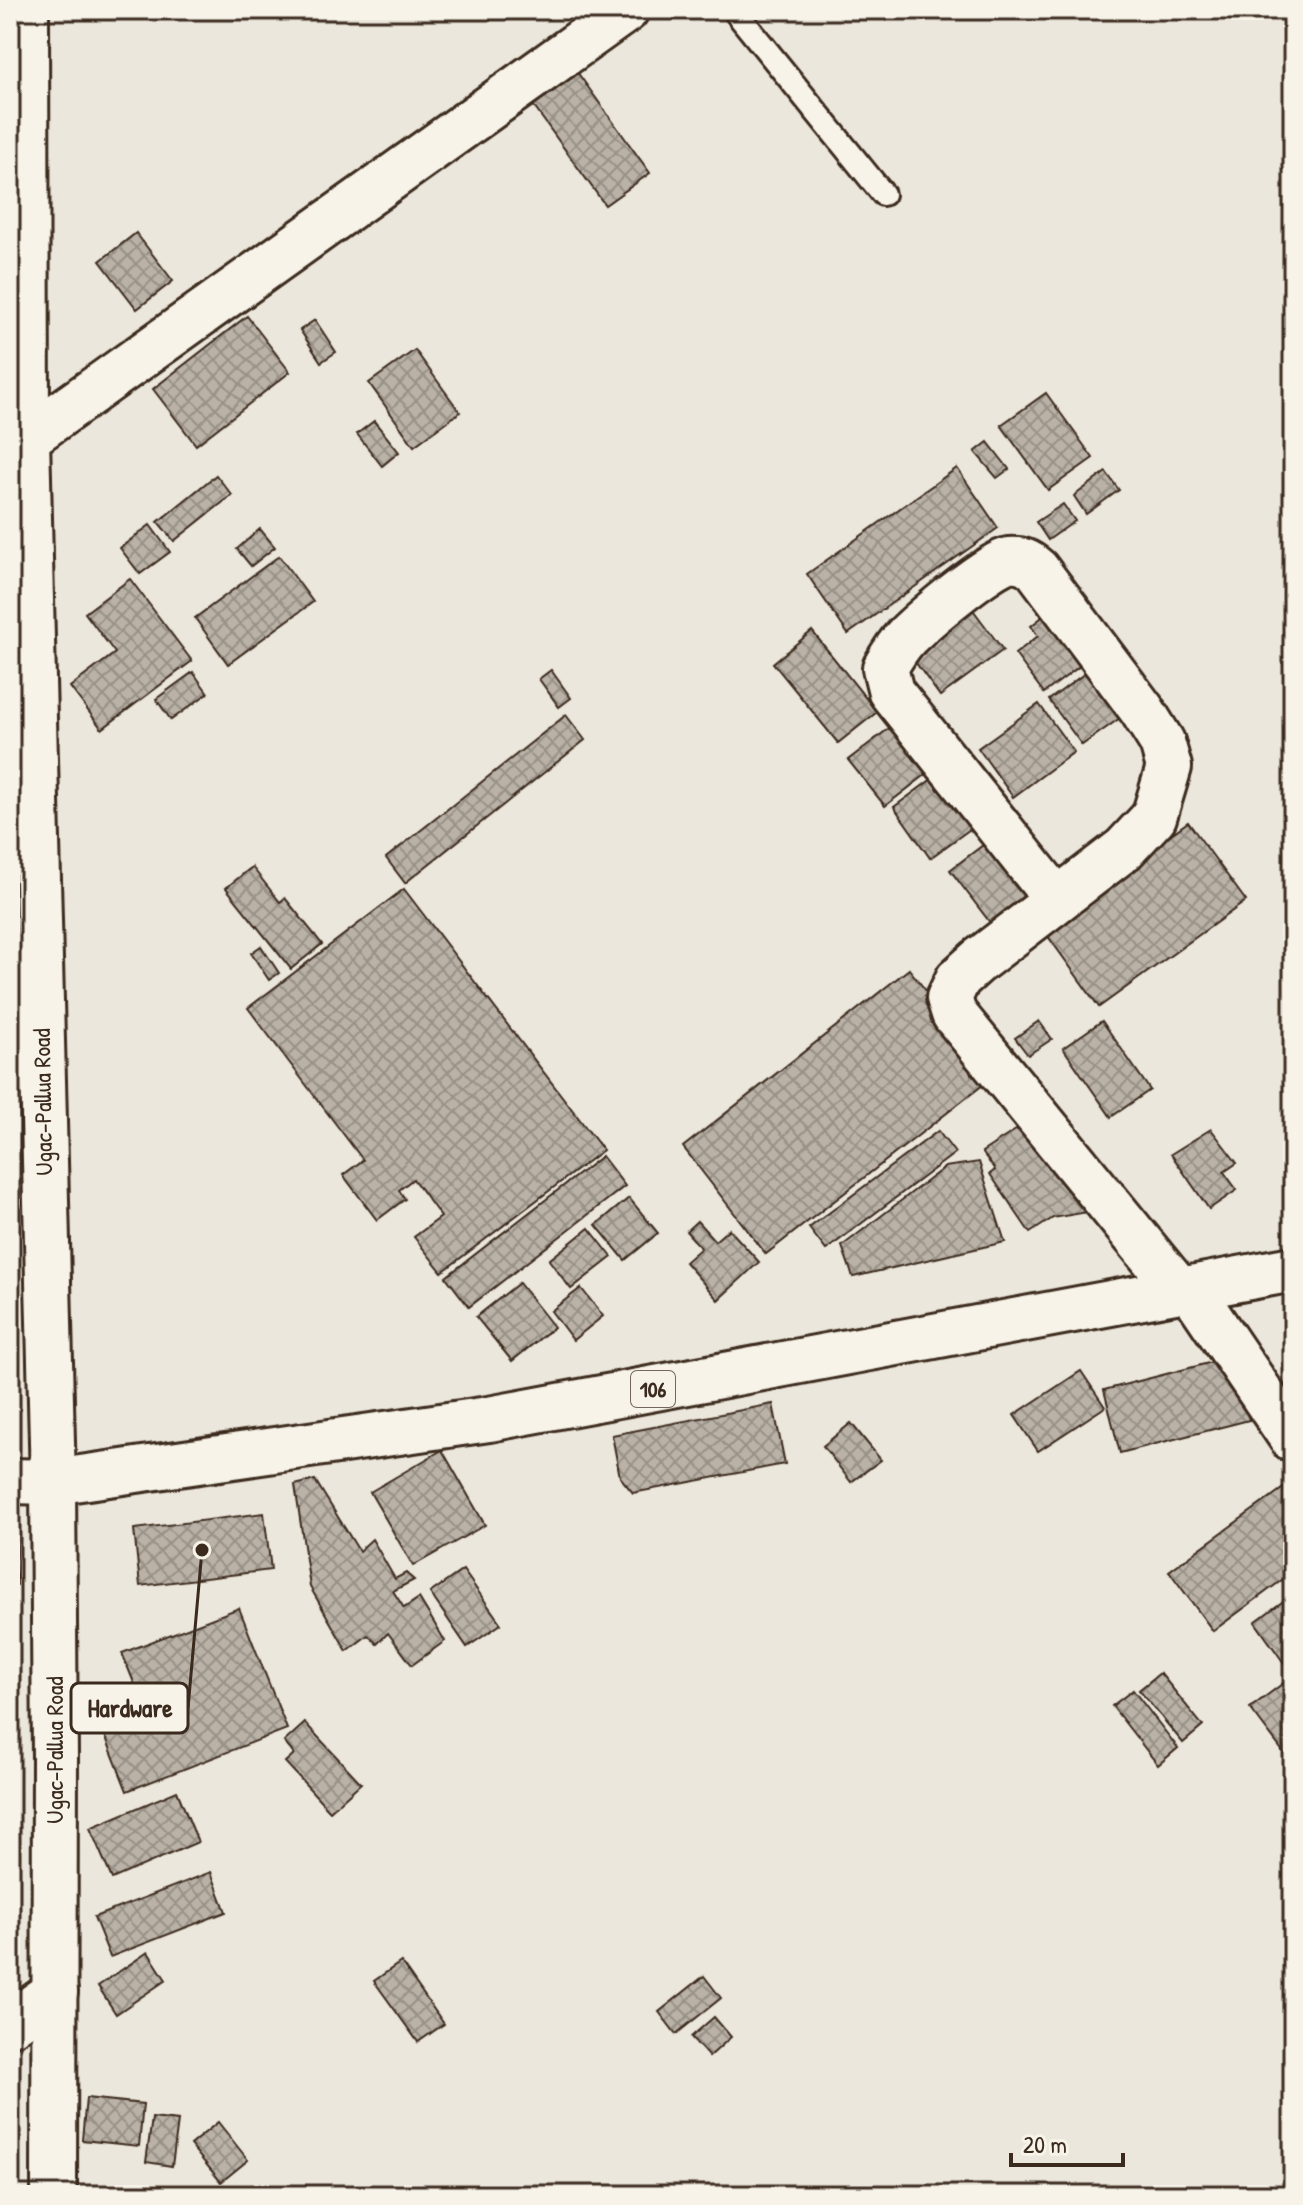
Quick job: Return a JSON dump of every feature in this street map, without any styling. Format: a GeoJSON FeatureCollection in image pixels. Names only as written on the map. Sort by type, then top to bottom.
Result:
{"type":"FeatureCollection","features":[{"type":"Feature","properties":{"kind":"main road","name":"Ugac-Pallua Road"},"geometry":{"type":"LineString","coordinates":[[26,10],[27,438],[53,1482],[54,2195]]}},
{"type":"Feature","properties":{"kind":"main road"},"geometry":{"type":"LineString","coordinates":[[27,438],[626,10]]}},
{"type":"Feature","properties":{"kind":"main road"},"geometry":{"type":"LineString","coordinates":[[1057,900],[891,692],[885,668],[906,637],[987,571],[1006,560],[1024,560],[1037,570],[1142,710],[1162,742],[1169,767],[1154,817],[1124,849],[958,979],[949,998],[951,1006],[973,1038],[1185,1289],[1293,1440]]}},
{"type":"Feature","properties":{"kind":"main road","name":"106"},"geometry":{"type":"LineString","coordinates":[[10,1481],[53,1482],[489,1419],[1293,1269]]}},
{"type":"Feature","properties":{"kind":"main road"},"geometry":{"type":"LineString","coordinates":[[10,2024],[55,1992]]}},
{"type":"Feature","properties":{"kind":"lane"},"geometry":{"type":"LineString","coordinates":[[734,10],[883,194]]}},
{"type":"Feature","properties":{"kind":"shaded area"},"geometry":{"type":"Polygon","coordinates":[[[19,2040],[21,2195],[10,2195],[10,2047],[19,2040]]]}},
{"type":"Feature","properties":{"kind":"building"},"geometry":{"type":"Polygon","coordinates":[[[572,65],[650,173],[605,205],[527,97],[572,65]]]}},
{"type":"Feature","properties":{"kind":"building"},"geometry":{"type":"Polygon","coordinates":[[[136,233],[173,281],[137,309],[100,261],[136,233]]]}},
{"type":"Feature","properties":{"kind":"building"},"geometry":{"type":"Polygon","coordinates":[[[247,316],[290,372],[196,445],[153,389],[247,316]]]}},
{"type":"Feature","properties":{"kind":"building"},"geometry":{"type":"Polygon","coordinates":[[[315,320],[336,352],[321,362],[300,330],[315,320]]]}},
{"type":"Feature","properties":{"kind":"building"},"geometry":{"type":"Polygon","coordinates":[[[415,350],[460,412],[414,446],[369,383],[415,350]]]}},
{"type":"Feature","properties":{"kind":"building"},"geometry":{"type":"Polygon","coordinates":[[[1046,393],[1093,458],[1048,490],[1001,425],[1046,393]]]}},
{"type":"Feature","properties":{"kind":"building"},"geometry":{"type":"Polygon","coordinates":[[[374,421],[399,452],[382,466],[357,434],[374,421]]]}},
{"type":"Feature","properties":{"kind":"building"},"geometry":{"type":"Polygon","coordinates":[[[988,442],[1009,469],[997,478],[975,452],[988,442]]]}},
{"type":"Feature","properties":{"kind":"building"},"geometry":{"type":"Polygon","coordinates":[[[957,468],[998,528],[848,634],[807,574],[957,468]]]}},
{"type":"Feature","properties":{"kind":"building"},"geometry":{"type":"Polygon","coordinates":[[[1106,472],[1119,490],[1086,514],[1074,496],[1106,472]]]}},
{"type":"Feature","properties":{"kind":"building"},"geometry":{"type":"Polygon","coordinates":[[[216,475],[232,495],[174,541],[158,522],[216,475]]]}},
{"type":"Feature","properties":{"kind":"building"},"geometry":{"type":"Polygon","coordinates":[[[1063,504],[1075,521],[1048,540],[1036,522],[1063,504]]]}},
{"type":"Feature","properties":{"kind":"building"},"geometry":{"type":"Polygon","coordinates":[[[150,525],[170,552],[140,574],[120,548],[150,525]]]}},
{"type":"Feature","properties":{"kind":"building"},"geometry":{"type":"Polygon","coordinates":[[[260,529],[275,547],[251,566],[237,549],[260,529]]]}},
{"type":"Feature","properties":{"kind":"building"},"geometry":{"type":"Polygon","coordinates":[[[279,556],[313,602],[228,664],[195,618],[279,556]]]}},
{"type":"Feature","properties":{"kind":"building"},"geometry":{"type":"Polygon","coordinates":[[[130,579],[192,661],[102,729],[70,687],[115,653],[85,613],[130,579]]]}},
{"type":"Feature","properties":{"kind":"building"},"geometry":{"type":"Polygon","coordinates":[[[968,603],[1003,650],[940,696],[905,648],[968,603]]]}},
{"type":"Feature","properties":{"kind":"building"},"geometry":{"type":"Polygon","coordinates":[[[1056,606],[1097,653],[1044,693],[1015,654],[1038,636],[1031,626],[1056,606]]]}},
{"type":"Feature","properties":{"kind":"building"},"geometry":{"type":"Polygon","coordinates":[[[812,631],[877,712],[838,743],[773,663],[812,631]]]}},
{"type":"Feature","properties":{"kind":"building"},"geometry":{"type":"Polygon","coordinates":[[[1100,662],[1134,708],[1082,745],[1049,700],[1100,662]]]}},
{"type":"Feature","properties":{"kind":"building"},"geometry":{"type":"Polygon","coordinates":[[[551,670],[571,698],[559,707],[539,679],[551,670]]]}},
{"type":"Feature","properties":{"kind":"building"},"geometry":{"type":"Polygon","coordinates":[[[193,672],[208,693],[171,720],[156,699],[193,672]]]}},
{"type":"Feature","properties":{"kind":"building"},"geometry":{"type":"Polygon","coordinates":[[[1039,704],[1074,752],[1013,797],[978,748],[1039,704]]]}},
{"type":"Feature","properties":{"kind":"building"},"geometry":{"type":"Polygon","coordinates":[[[566,715],[585,740],[405,883],[386,858],[566,715]]]}},
{"type":"Feature","properties":{"kind":"building"},"geometry":{"type":"Polygon","coordinates":[[[896,723],[933,769],[885,806],[848,760],[896,723]]]}},
{"type":"Feature","properties":{"kind":"building"},"geometry":{"type":"Polygon","coordinates":[[[940,773],[977,824],[930,858],[894,807],[940,773]]]}},
{"type":"Feature","properties":{"kind":"building"},"geometry":{"type":"Polygon","coordinates":[[[1188,822],[1246,901],[1099,1007],[1042,928],[1188,822]]]}},
{"type":"Feature","properties":{"kind":"building"},"geometry":{"type":"Polygon","coordinates":[[[995,836],[1037,891],[992,925],[950,870],[995,836]]]}},
{"type":"Feature","properties":{"kind":"building"},"geometry":{"type":"Polygon","coordinates":[[[252,867],[280,902],[285,898],[322,944],[291,969],[226,888],[252,867]]]}},
{"type":"Feature","properties":{"kind":"building"},"geometry":{"type":"Polygon","coordinates":[[[404,889],[603,1150],[442,1272],[414,1237],[441,1217],[413,1179],[399,1190],[405,1199],[377,1220],[343,1175],[363,1160],[248,1008],[404,889]]]}},
{"type":"Feature","properties":{"kind":"building"},"geometry":{"type":"Polygon","coordinates":[[[261,946],[279,973],[269,980],[251,953],[261,946]]]}},
{"type":"Feature","properties":{"kind":"building"},"geometry":{"type":"Polygon","coordinates":[[[909,969],[993,1077],[766,1254],[683,1147],[909,969]]]}},
{"type":"Feature","properties":{"kind":"building"},"geometry":{"type":"Polygon","coordinates":[[[1039,1021],[1052,1039],[1028,1055],[1015,1038],[1039,1021]]]}},
{"type":"Feature","properties":{"kind":"building"},"geometry":{"type":"Polygon","coordinates":[[[1102,1021],[1150,1090],[1111,1117],[1063,1048],[1102,1021]]]}},
{"type":"Feature","properties":{"kind":"building"},"geometry":{"type":"Polygon","coordinates":[[[1025,1124],[1087,1212],[1053,1218],[1030,1233],[990,1174],[995,1170],[982,1152],[1025,1124]]]}},
{"type":"Feature","properties":{"kind":"building"},"geometry":{"type":"Polygon","coordinates":[[[1211,1129],[1237,1163],[1224,1172],[1237,1190],[1209,1209],[1171,1154],[1211,1129]]]}},
{"type":"Feature","properties":{"kind":"building"},"geometry":{"type":"Polygon","coordinates":[[[938,1131],[955,1153],[826,1250],[809,1228],[938,1131]]]}},
{"type":"Feature","properties":{"kind":"building"},"geometry":{"type":"Polygon","coordinates":[[[602,1156],[625,1186],[469,1307],[446,1277],[602,1156]]]}},
{"type":"Feature","properties":{"kind":"building"},"geometry":{"type":"Polygon","coordinates":[[[979,1162],[1005,1242],[853,1277],[842,1246],[945,1167],[979,1162]]]}},
{"type":"Feature","properties":{"kind":"building"},"geometry":{"type":"Polygon","coordinates":[[[629,1198],[658,1233],[625,1260],[596,1225],[629,1198]]]}},
{"type":"Feature","properties":{"kind":"building"},"geometry":{"type":"Polygon","coordinates":[[[697,1221],[715,1241],[729,1229],[759,1262],[718,1300],[685,1262],[701,1248],[686,1231],[697,1221]]]}},
{"type":"Feature","properties":{"kind":"building"},"geometry":{"type":"Polygon","coordinates":[[[589,1228],[612,1257],[571,1289],[549,1260],[589,1228]]]}},
{"type":"Feature","properties":{"kind":"building"},"geometry":{"type":"Polygon","coordinates":[[[519,1283],[554,1327],[512,1361],[476,1317],[519,1283]]]}},
{"type":"Feature","properties":{"kind":"building"},"geometry":{"type":"Polygon","coordinates":[[[581,1288],[603,1316],[573,1340],[551,1311],[581,1288]]]}},
{"type":"Feature","properties":{"kind":"building"},"geometry":{"type":"Polygon","coordinates":[[[1232,1357],[1249,1420],[1120,1453],[1104,1390],[1232,1357]]]}},
{"type":"Feature","properties":{"kind":"building"},"geometry":{"type":"Polygon","coordinates":[[[1081,1371],[1105,1407],[1038,1451],[1014,1415],[1081,1371]]]}},
{"type":"Feature","properties":{"kind":"building"},"geometry":{"type":"Polygon","coordinates":[[[773,1404],[785,1464],[633,1493],[620,1477],[612,1435],[773,1404]]]}},
{"type":"Feature","properties":{"kind":"building"},"geometry":{"type":"Polygon","coordinates":[[[851,1423],[881,1460],[851,1482],[823,1446],[851,1423]]]}},
{"type":"Feature","properties":{"kind":"building"},"geometry":{"type":"Polygon","coordinates":[[[442,1450],[485,1525],[413,1566],[370,1492],[442,1450]]]}},
{"type":"Feature","properties":{"kind":"building"},"geometry":{"type":"Polygon","coordinates":[[[315,1480],[359,1551],[372,1539],[395,1579],[406,1573],[414,1580],[393,1591],[404,1608],[419,1598],[445,1641],[412,1665],[388,1633],[377,1644],[368,1635],[347,1651],[310,1587],[295,1485],[315,1480]]]}},
{"type":"Feature","properties":{"kind":"building"},"geometry":{"type":"Polygon","coordinates":[[[1293,1481],[1293,1572],[1213,1631],[1169,1571],[1293,1481]]]}},
{"type":"Feature","properties":{"kind":"building"},"geometry":{"type":"Polygon","coordinates":[[[264,1513],[271,1570],[140,1586],[134,1529],[264,1513]]]}},
{"type":"Feature","properties":{"kind":"building"},"geometry":{"type":"Polygon","coordinates":[[[10,1516],[18,1516],[17,1585],[10,1585],[10,1516]]]}},
{"type":"Feature","properties":{"kind":"building"},"geometry":{"type":"Polygon","coordinates":[[[463,1570],[501,1624],[467,1647],[430,1593],[463,1570]]]}},
{"type":"Feature","properties":{"kind":"building"},"geometry":{"type":"Polygon","coordinates":[[[1293,1594],[1293,1657],[1284,1663],[1255,1622],[1293,1594]]]}},
{"type":"Feature","properties":{"kind":"building"},"geometry":{"type":"Polygon","coordinates":[[[239,1608],[287,1729],[127,1791],[94,1707],[137,1690],[122,1653],[239,1608]]]}},
{"type":"Feature","properties":{"kind":"building"},"geometry":{"type":"Polygon","coordinates":[[[1160,1673],[1203,1726],[1183,1743],[1139,1690],[1160,1673]]]}},
{"type":"Feature","properties":{"kind":"building"},"geometry":{"type":"Polygon","coordinates":[[[1293,1676],[1293,1759],[1290,1761],[1250,1708],[1293,1676]]]}},
{"type":"Feature","properties":{"kind":"building"},"geometry":{"type":"Polygon","coordinates":[[[1133,1690],[1178,1748],[1158,1765],[1112,1706],[1133,1690]]]}},
{"type":"Feature","properties":{"kind":"building"},"geometry":{"type":"Polygon","coordinates":[[[305,1723],[361,1783],[330,1811],[285,1762],[294,1754],[284,1742],[305,1723]]]}},
{"type":"Feature","properties":{"kind":"building"},"geometry":{"type":"Polygon","coordinates":[[[177,1791],[198,1842],[112,1879],[90,1828],[177,1791]]]}},
{"type":"Feature","properties":{"kind":"building"},"geometry":{"type":"Polygon","coordinates":[[[211,1872],[226,1912],[110,1957],[94,1917],[211,1872]]]}},
{"type":"Feature","properties":{"kind":"building"},"geometry":{"type":"Polygon","coordinates":[[[148,1952],[166,1980],[116,2014],[98,1986],[148,1952]]]}},
{"type":"Feature","properties":{"kind":"building"},"geometry":{"type":"Polygon","coordinates":[[[401,1962],[444,2024],[418,2042],[374,1981],[401,1962]]]}},
{"type":"Feature","properties":{"kind":"building"},"geometry":{"type":"Polygon","coordinates":[[[704,1976],[721,1998],[676,2034],[659,2012],[704,1976]]]}},
{"type":"Feature","properties":{"kind":"building"},"geometry":{"type":"Polygon","coordinates":[[[714,2017],[731,2037],[709,2057],[691,2037],[714,2017]]]}},
{"type":"Feature","properties":{"kind":"building"},"geometry":{"type":"Polygon","coordinates":[[[86,2098],[143,2104],[139,2146],[82,2140],[86,2098]]]}},
{"type":"Feature","properties":{"kind":"building"},"geometry":{"type":"Polygon","coordinates":[[[152,2118],[178,2121],[172,2166],[146,2162],[152,2118]]]}},
{"type":"Feature","properties":{"kind":"building"},"geometry":{"type":"Polygon","coordinates":[[[218,2122],[248,2160],[221,2182],[190,2145],[218,2122]]]}},
{"type":"Feature","properties":{"kind":"place","name":"Hardware"},"geometry":{"type":"Point","coordinates":[202,1550]}}]}
